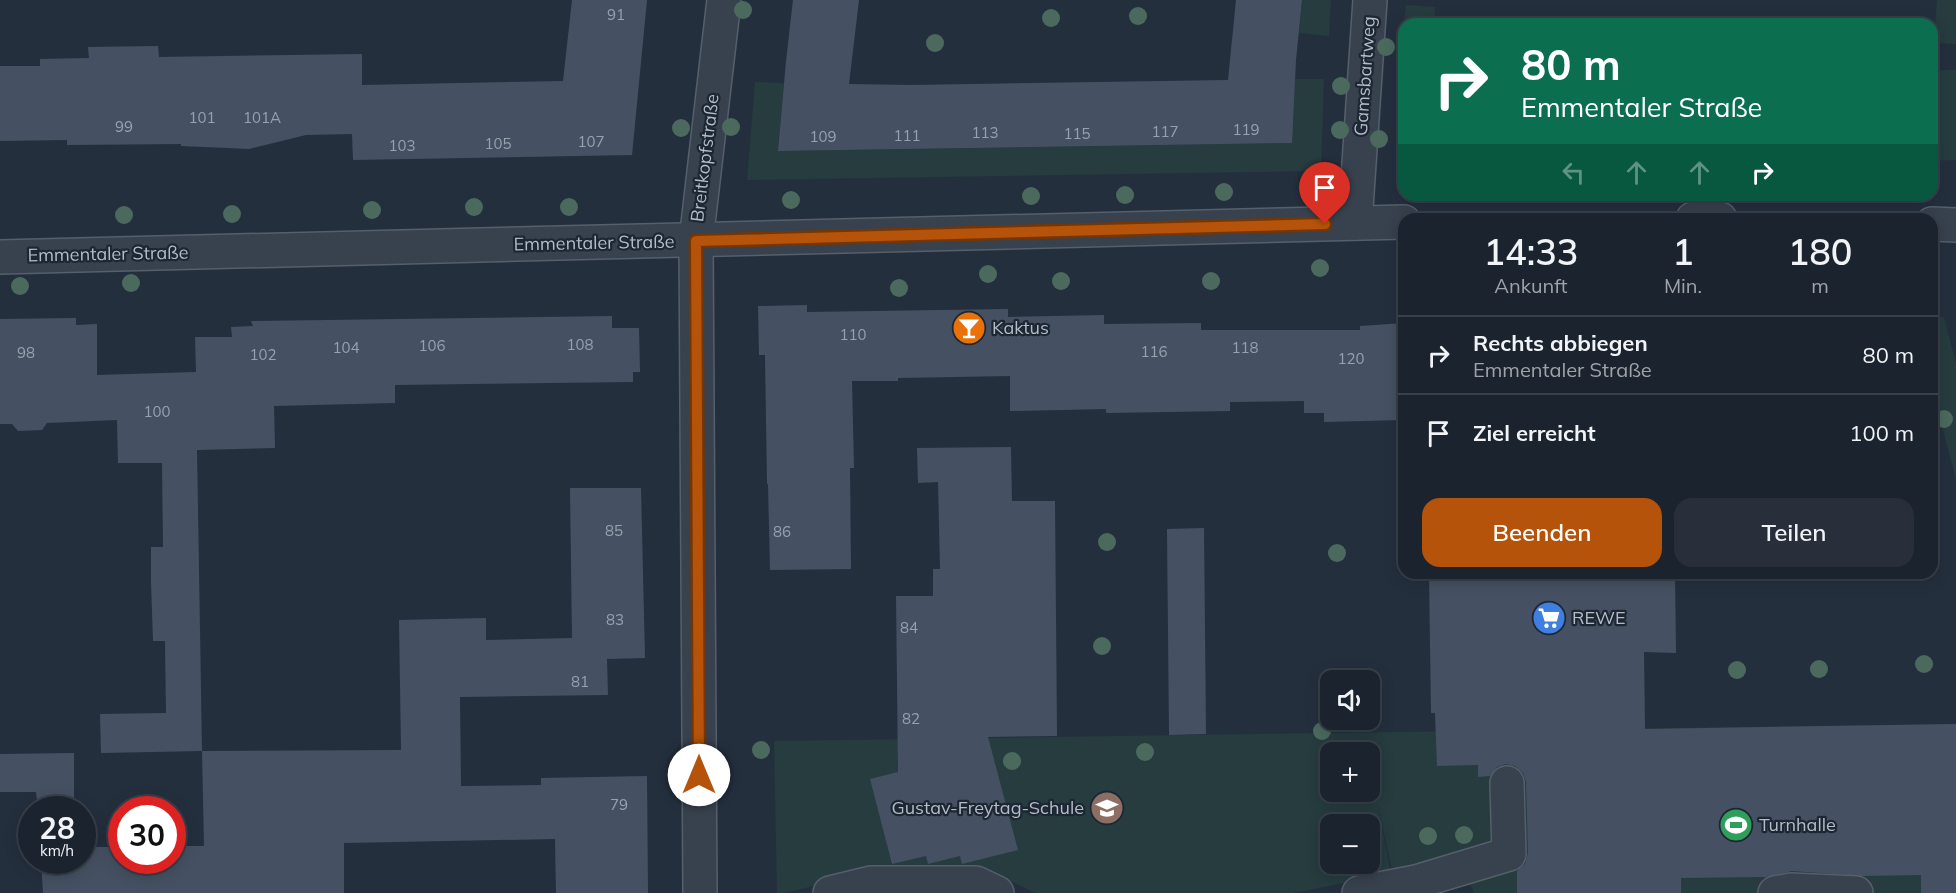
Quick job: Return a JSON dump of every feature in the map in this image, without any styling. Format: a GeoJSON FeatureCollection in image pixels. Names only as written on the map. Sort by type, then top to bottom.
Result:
{"type":"FeatureCollection","features":[{"type":"Feature","properties":{"kind":"street","name":"Breitkopfstraße"},"geometry":{"type":"LineString","coordinates":[[700,893],[696,241],[724,0]]}},
{"type":"Feature","properties":{"kind":"street","name":"Gamsbartweg"},"geometry":{"type":"LineString","coordinates":[[1355,223],[1370,0]]}},
{"type":"Feature","properties":{"kind":"street","name":"Emmentaler Straße"},"geometry":{"type":"LineString","coordinates":[[0,257],[1398,222]]}},
{"type":"Feature","properties":{"kind":"street"},"geometry":{"type":"LineString","coordinates":[[1938,224],[1956,225]]}},
{"type":"Feature","properties":{"kind":"street"},"geometry":{"type":"LineString","coordinates":[[1359,893],[1416,882],[1509,854],[1507,783]]}},
{"type":"Feature","properties":{"kind":"street"},"geometry":{"type":"LineString","coordinates":[[830,893],[871,883],[976,883],[997,893]]}},
{"type":"Feature","properties":{"kind":"street"},"geometry":{"type":"LineString","coordinates":[[1775,893],[1791,890],[1856,893]]}},
{"type":"Feature","properties":{"kind":"green space"},"geometry":{"type":"Polygon","coordinates":[[[1302,0],[1331,0],[1329,36],[1299,33],[1302,0]]]}},
{"type":"Feature","properties":{"kind":"green space"},"geometry":{"type":"Polygon","coordinates":[[[1937,0],[1956,0],[1956,44],[1938,43],[1938,18],[1936,18],[1937,0]]]}},
{"type":"Feature","properties":{"kind":"green space"},"geometry":{"type":"Polygon","coordinates":[[[1406,5],[1435,7],[1434,18],[1405,18],[1406,5]]]}},
{"type":"Feature","properties":{"kind":"green space"},"geometry":{"type":"Polygon","coordinates":[[[1938,70],[1956,70],[1956,160],[1938,161],[1938,70]]]}},
{"type":"Feature","properties":{"kind":"green space"},"geometry":{"type":"Polygon","coordinates":[[[1295,79],[1324,79],[1321,171],[747,180],[755,82],[784,83],[778,151],[1291,143],[1295,79]]]}},
{"type":"Feature","properties":{"kind":"green space"},"geometry":{"type":"Polygon","coordinates":[[[1398,120],[1398,170],[1396,170],[1398,120]]]}},
{"type":"Feature","properties":{"kind":"green space"},"geometry":{"type":"Polygon","coordinates":[[[1938,314],[1944,318],[1956,363],[1956,479],[1938,412],[1938,314]]]}},
{"type":"Feature","properties":{"kind":"green space"},"geometry":{"type":"Polygon","coordinates":[[[1956,724],[1956,893],[1474,893],[1459,857],[1393,875],[1377,802],[1380,802],[1380,742],[1320,742],[1320,802],[1377,802],[1379,814],[1320,814],[1320,874],[1380,874],[1380,818],[1391,874],[1293,893],[1036,893],[981,868],[839,880],[777,893],[774,741],[1956,724]]]}},
{"type":"Feature","properties":{"kind":"building"},"geometry":{"type":"Polygon","coordinates":[[[572,0],[647,0],[632,155],[353,160],[352,134],[306,135],[249,149],[181,146],[181,144],[67,145],[67,140],[0,141],[0,66],[40,66],[40,59],[89,58],[88,47],[158,46],[159,57],[362,54],[362,85],[563,81],[572,0]]]}},
{"type":"Feature","properties":{"kind":"building"},"geometry":{"type":"Polygon","coordinates":[[[793,0],[859,0],[849,84],[911,85],[1228,80],[1236,0],[1302,0],[1292,143],[778,151],[793,0]]]}},
{"type":"Feature","properties":{"kind":"building"},"geometry":{"type":"Polygon","coordinates":[[[807,305],[807,312],[1008,309],[1008,317],[1104,315],[1104,324],[1201,323],[1201,330],[1360,330],[1360,326],[1398,323],[1398,420],[1324,422],[1324,413],[1304,413],[1304,401],[1230,402],[1230,411],[1106,413],[1106,409],[1010,411],[1010,376],[852,381],[854,468],[850,468],[851,569],[770,570],[765,355],[759,355],[758,306],[807,305]]]}},
{"type":"Feature","properties":{"kind":"building"},"geometry":{"type":"Polygon","coordinates":[[[612,316],[612,328],[639,328],[640,372],[633,372],[633,382],[395,385],[395,403],[274,406],[275,448],[197,450],[202,751],[101,753],[100,714],[166,713],[165,641],[153,641],[151,582],[151,547],[163,547],[162,463],[118,463],[117,420],[47,423],[42,430],[18,431],[12,424],[0,424],[0,319],[76,318],[76,325],[97,324],[97,375],[196,372],[195,337],[232,337],[231,327],[253,326],[251,321],[612,316]]]}},
{"type":"Feature","properties":{"kind":"building"},"geometry":{"type":"Polygon","coordinates":[[[1011,447],[1012,501],[1055,501],[1057,736],[988,737],[1018,850],[962,864],[960,856],[928,864],[926,856],[892,864],[870,779],[898,772],[896,596],[933,596],[933,569],[940,569],[938,482],[918,483],[917,448],[1011,447]]]}},
{"type":"Feature","properties":{"kind":"building"},"geometry":{"type":"Polygon","coordinates":[[[570,488],[641,488],[645,658],[607,659],[608,695],[460,697],[461,786],[541,785],[541,778],[647,776],[648,893],[556,893],[555,839],[344,843],[344,893],[43,893],[42,874],[96,874],[96,847],[108,847],[108,874],[186,874],[186,846],[204,846],[202,751],[401,750],[399,620],[486,618],[486,640],[572,638],[570,488]]]}},
{"type":"Feature","properties":{"kind":"building"},"geometry":{"type":"Polygon","coordinates":[[[1204,528],[1206,734],[1169,735],[1167,529],[1204,528]]]}},
{"type":"Feature","properties":{"kind":"building","name":"Turnhalle"},"geometry":{"type":"Polygon","coordinates":[[[1429,579],[1675,579],[1676,653],[1644,652],[1645,729],[1956,724],[1956,893],[1921,893],[1921,875],[1862,876],[1792,871],[1766,877],[1681,878],[1681,893],[1517,893],[1517,871],[1525,864],[1528,853],[1526,782],[1523,773],[1515,766],[1506,764],[1497,767],[1490,776],[1478,777],[1478,765],[1437,766],[1435,713],[1431,713],[1429,579]]]}},
{"type":"Feature","properties":{"kind":"building"},"geometry":{"type":"Polygon","coordinates":[[[74,753],[74,796],[36,796],[36,792],[0,792],[0,754],[74,753]]]}},
{"type":"Feature","properties":{"kind":"place","name":"Kaktus"},"geometry":{"type":"Point","coordinates":[969,328]}},
{"type":"Feature","properties":{"kind":"place","name":"REWE"},"geometry":{"type":"Point","coordinates":[1549,618]}},
{"type":"Feature","properties":{"kind":"place","name":"Gustav-Freytag-Schule"},"geometry":{"type":"Point","coordinates":[1107,808]}},
{"type":"Feature","properties":{"kind":"place","name":"Turnhalle"},"geometry":{"type":"Point","coordinates":[1736,825]}},
{"type":"Feature","properties":{"kind":"route"},"geometry":{"type":"LineString","coordinates":[[699,775],[696,241],[1325,224]]}}]}
